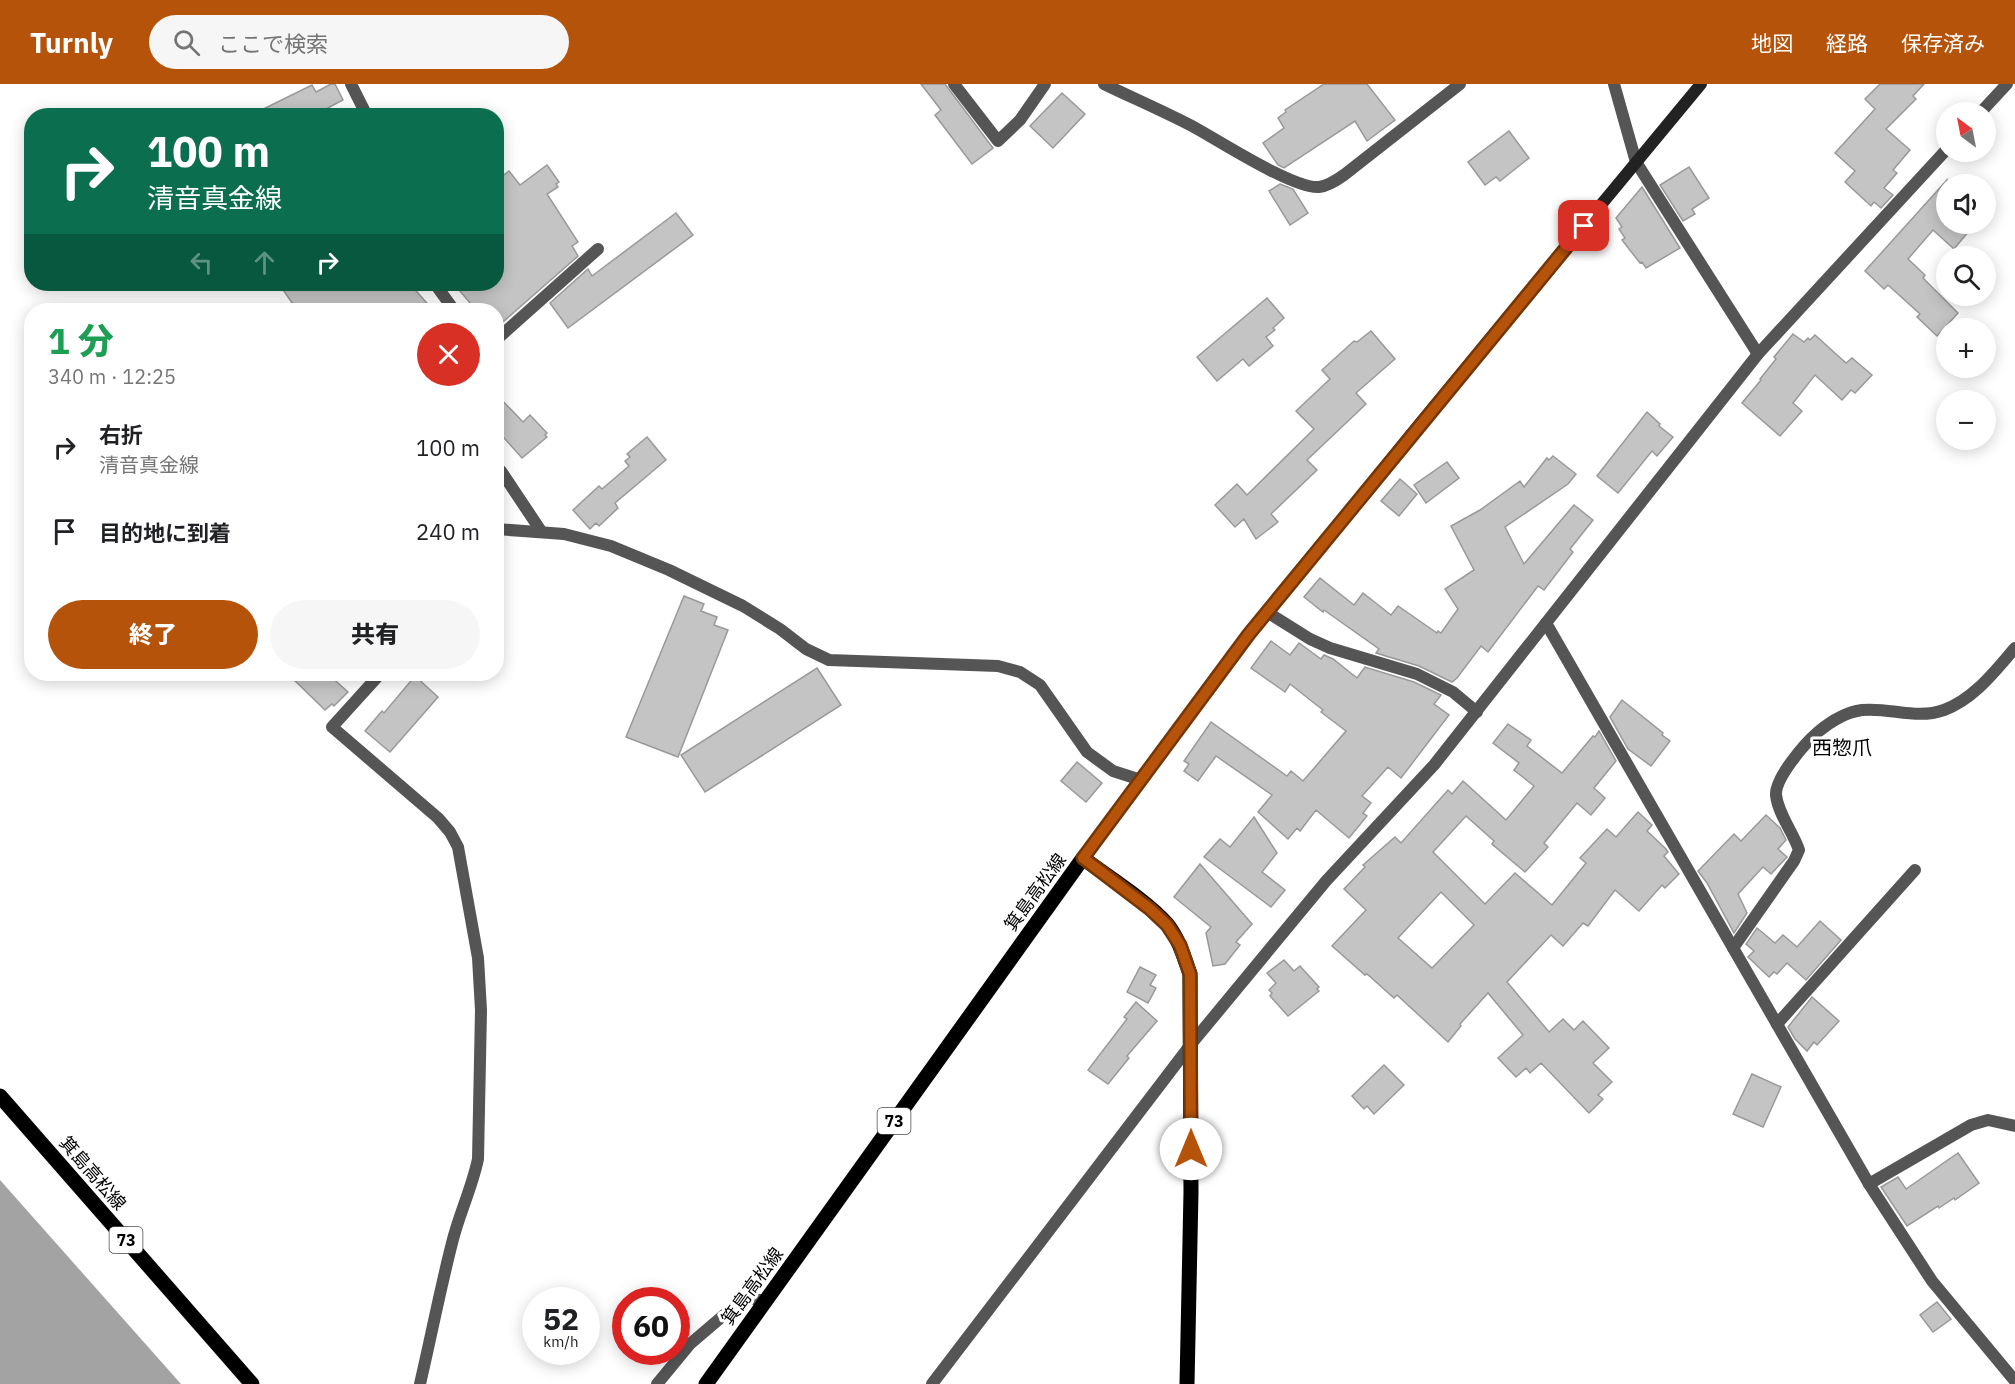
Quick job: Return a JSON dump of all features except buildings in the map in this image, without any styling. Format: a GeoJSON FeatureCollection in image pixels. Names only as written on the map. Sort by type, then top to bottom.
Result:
{"type":"FeatureCollection","features":[{"type":"Feature","properties":{"kind":"main road"},"geometry":{"type":"LineString","coordinates":[[1083,858],[1213,681],[1267,612],[1701,84]]}},
{"type":"Feature","properties":{"kind":"main road","name":"箕島高松線"},"geometry":{"type":"LineString","coordinates":[[706,1384],[1083,858],[1150,909],[1167,925],[1180,945],[1190,974],[1191,1192],[1187,1384]]}},
{"type":"Feature","properties":{"kind":"main road","name":"箕島高松線"},"geometry":{"type":"LineString","coordinates":[[0,1096],[252,1384]]}},
{"type":"Feature","properties":{"kind":"street"},"geometry":{"type":"LineString","coordinates":[[351,84],[363,108]]}},
{"type":"Feature","properties":{"kind":"street"},"geometry":{"type":"LineString","coordinates":[[954,84],[998,141],[1020,120],[1045,84]]}},
{"type":"Feature","properties":{"kind":"street"},"geometry":{"type":"LineString","coordinates":[[1104,84],[1191,126],[1286,177],[1302,184],[1320,187],[1333,183],[1344,175],[1460,84]]}},
{"type":"Feature","properties":{"kind":"street"},"geometry":{"type":"LineString","coordinates":[[1614,84],[1636,162],[1758,354]]}},
{"type":"Feature","properties":{"kind":"street"},"geometry":{"type":"LineString","coordinates":[[1990,102],[2007,84]]}},
{"type":"Feature","properties":{"kind":"street"},"geometry":{"type":"LineString","coordinates":[[932,1384],[1192,1042],[1326,881],[1434,765],[1758,354],[1936,161]]}},
{"type":"Feature","properties":{"kind":"street"},"geometry":{"type":"LineString","coordinates":[[504,333],[598,249]]}},
{"type":"Feature","properties":{"kind":"street"},"geometry":{"type":"LineString","coordinates":[[504,476],[541,531]]}},
{"type":"Feature","properties":{"kind":"street"},"geometry":{"type":"LineString","coordinates":[[504,529],[541,531],[611,546],[669,570],[763,617],[806,649],[829,660],[998,666],[1020,672],[1040,685],[1087,752],[1113,771],[1141,780]]}},
{"type":"Feature","properties":{"kind":"street"},"geometry":{"type":"LineString","coordinates":[[1267,612],[1310,639],[1330,648],[1417,674],[1453,692],[1477,712]]}},
{"type":"Feature","properties":{"kind":"street"},"geometry":{"type":"LineString","coordinates":[[1546,623],[1869,1184],[1932,1281],[2015,1381]]}},
{"type":"Feature","properties":{"kind":"street"},"geometry":{"type":"LineString","coordinates":[[1733,948],[1794,861],[1799,850],[1780,808],[1776,795],[1777,784],[1818,732],[1850,713],[1862,710],[1926,715],[1947,709],[1976,690],[2015,648]]}},
{"type":"Feature","properties":{"kind":"street"},"geometry":{"type":"LineString","coordinates":[[374,681],[332,727],[438,818],[450,832],[458,847],[478,958],[480,1010],[478,1159],[473,1183],[452,1243],[420,1384]]}},
{"type":"Feature","properties":{"kind":"street"},"geometry":{"type":"LineString","coordinates":[[1777,1024],[1915,870]]}},
{"type":"Feature","properties":{"kind":"street"},"geometry":{"type":"LineString","coordinates":[[1869,1184],[1971,1125],[1988,1120],[2015,1126]]}},
{"type":"Feature","properties":{"kind":"street"},"geometry":{"type":"LineString","coordinates":[[657,1384],[690,1344],[745,1297],[765,1301]]}},
{"type":"Feature","properties":{"kind":"shaded area"},"geometry":{"type":"Polygon","coordinates":[[[0,1180],[181,1384],[0,1384],[0,1180]]]}},
{"type":"Feature","properties":{"kind":"district","name":"西惣爪"},"geometry":{"type":"Point","coordinates":[1842,747]}},
{"type":"Feature","properties":{"kind":"route"},"geometry":{"type":"LineString","coordinates":[[1191,1149],[1190,974],[1180,945],[1167,925],[1150,909],[1083,858],[1249,634],[1584,226]]}}]}
